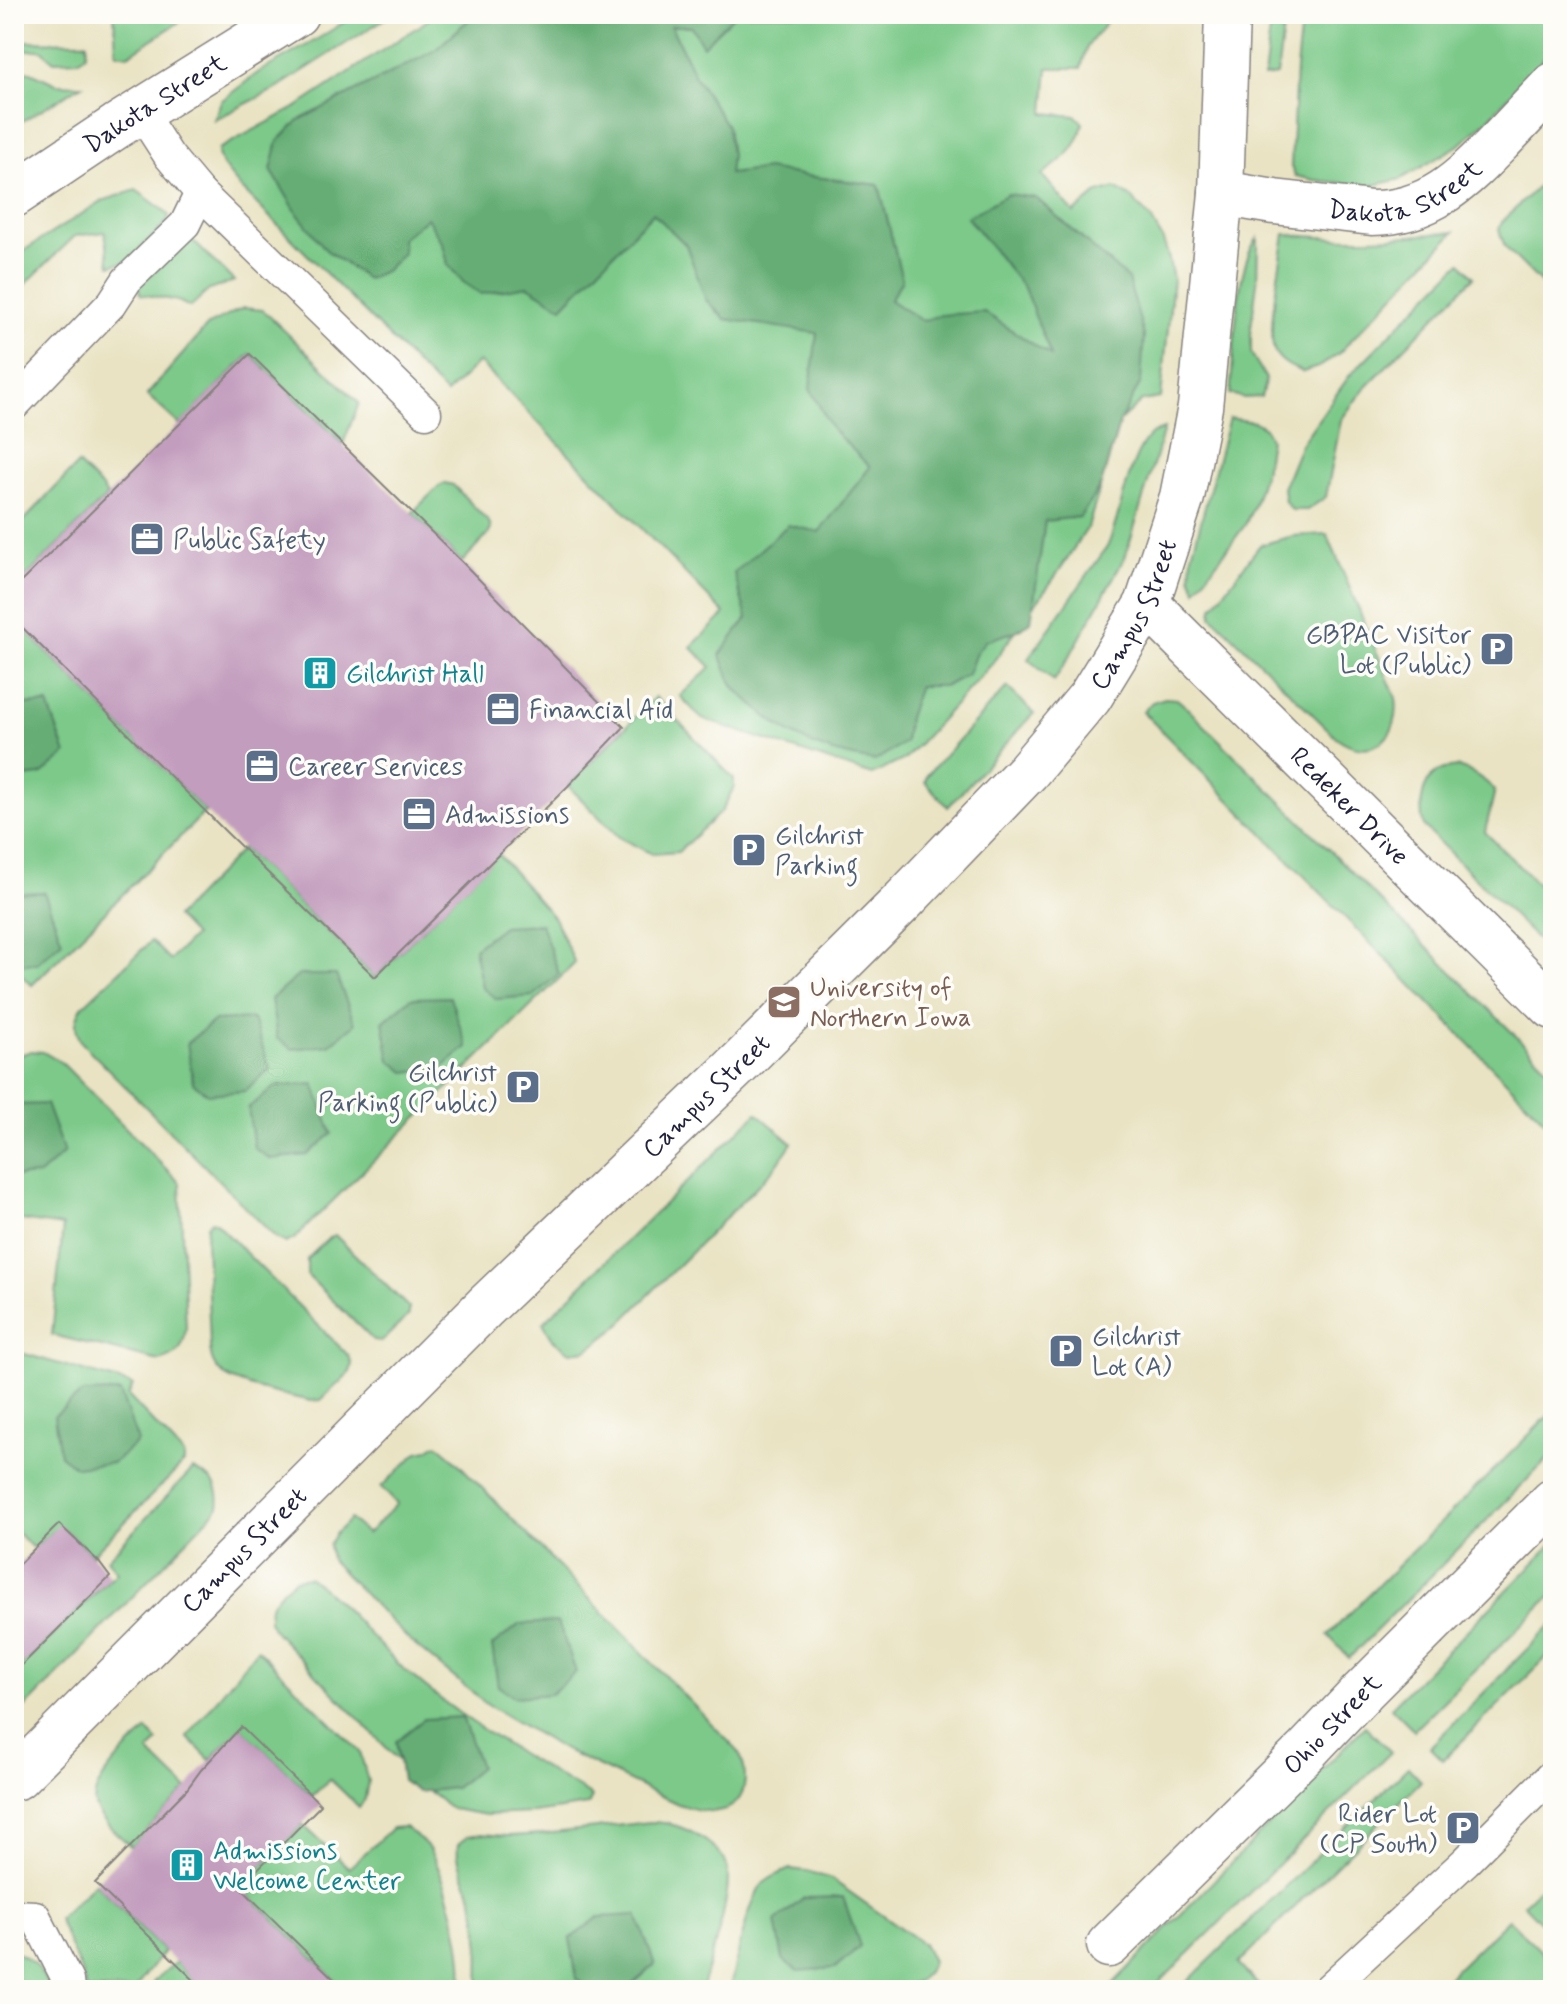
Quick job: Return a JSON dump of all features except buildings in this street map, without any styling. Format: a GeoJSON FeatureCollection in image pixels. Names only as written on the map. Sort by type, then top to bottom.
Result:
{"type":"FeatureCollection","features":[{"type":"Feature","properties":{"kind":"street","name":"Campus Street"},"geometry":{"type":"LineString","coordinates":[[14,1777],[485,1307],[741,1062],[1004,798],[1090,697],[1147,604],[1182,497],[1200,407],[1221,193],[1227,14]]}},
{"type":"Feature","properties":{"kind":"street","name":"Dakota Street"},"geometry":{"type":"LineString","coordinates":[[20,181],[140,111],[276,19]]}},
{"type":"Feature","properties":{"kind":"street","name":"Dakota Street"},"geometry":{"type":"LineString","coordinates":[[1221,193],[1372,213],[1412,207],[1445,191],[1468,174],[1553,85]]}},
{"type":"Feature","properties":{"kind":"street","name":"Redeker Drive"},"geometry":{"type":"LineString","coordinates":[[1147,604],[1553,1007]]}},
{"type":"Feature","properties":{"kind":"street","name":"Ohio Street"},"geometry":{"type":"LineString","coordinates":[[1109,1945],[1553,1501]]}},
{"type":"Feature","properties":{"kind":"lane"},"geometry":{"type":"LineString","coordinates":[[140,111],[169,156],[200,193],[426,413]]}},
{"type":"Feature","properties":{"kind":"lane"},"geometry":{"type":"LineString","coordinates":[[14,405],[112,303],[127,280],[185,224],[200,193]]}},
{"type":"Feature","properties":{"kind":"lane"},"geometry":{"type":"LineString","coordinates":[[1327,1990],[1466,1861],[1553,1774]]}},
{"type":"Feature","properties":{"kind":"lane"},"geometry":{"type":"LineString","coordinates":[[14,1915],[35,1916],[68,1981],[69,1990]]}},
{"type":"Feature","properties":{"kind":"green space"},"geometry":{"type":"Polygon","coordinates":[[[114,14],[192,14],[128,55],[116,53],[114,14]]]}},
{"type":"Feature","properties":{"kind":"green space"},"geometry":{"type":"Polygon","coordinates":[[[357,14],[392,14],[272,91],[214,120],[221,101],[259,72],[357,14]]]}},
{"type":"Feature","properties":{"kind":"green space"},"geometry":{"type":"Polygon","coordinates":[[[437,14],[1113,14],[1087,47],[1081,68],[1048,68],[1044,113],[1076,116],[1083,123],[1073,147],[1042,175],[1074,213],[1096,194],[1115,188],[1132,198],[1151,219],[1162,238],[1173,279],[1161,398],[1142,401],[1120,421],[1088,527],[990,666],[905,759],[872,775],[702,719],[680,696],[711,667],[691,647],[725,614],[479,362],[446,394],[239,186],[222,164],[218,149],[297,107],[437,14]]]}},
{"type":"Feature","properties":{"kind":"green space"},"geometry":{"type":"Polygon","coordinates":[[[475,14],[735,14],[703,46],[691,26],[671,26],[695,76],[727,126],[731,155],[729,174],[767,169],[879,185],[902,280],[890,300],[922,321],[940,315],[984,312],[1051,356],[1024,288],[967,217],[1008,194],[1036,198],[1128,279],[1144,335],[1141,382],[1120,421],[1101,485],[1080,517],[1045,521],[1031,622],[1016,631],[985,641],[976,653],[968,674],[946,686],[919,686],[908,718],[905,742],[875,761],[822,748],[777,725],[735,688],[720,655],[747,618],[734,573],[788,525],[819,532],[870,467],[832,429],[810,389],[817,333],[725,319],[706,300],[686,245],[653,213],[562,307],[528,286],[481,294],[463,282],[448,265],[443,244],[427,218],[402,238],[403,253],[385,271],[367,279],[326,250],[297,213],[271,170],[278,141],[299,120],[434,51],[475,14]]]}},
{"type":"Feature","properties":{"kind":"green space"},"geometry":{"type":"Polygon","coordinates":[[[1272,14],[1285,14],[1277,75],[1264,77],[1272,14]]]}},
{"type":"Feature","properties":{"kind":"green space"},"geometry":{"type":"Polygon","coordinates":[[[1302,14],[1553,14],[1553,48],[1461,144],[1401,179],[1370,186],[1314,180],[1295,176],[1291,167],[1302,14]]]}},
{"type":"Feature","properties":{"kind":"green space"},"geometry":{"type":"Polygon","coordinates":[[[14,41],[87,42],[86,54],[79,60],[54,61],[41,50],[14,50],[14,41]]]}},
{"type":"Feature","properties":{"kind":"green space"},"geometry":{"type":"Polygon","coordinates":[[[14,70],[31,72],[56,84],[82,85],[14,126],[14,70]]]}},
{"type":"Feature","properties":{"kind":"green space"},"geometry":{"type":"Polygon","coordinates":[[[1553,175],[1553,295],[1505,247],[1499,230],[1502,222],[1546,178],[1553,175]]]}},
{"type":"Feature","properties":{"kind":"green space"},"geometry":{"type":"Polygon","coordinates":[[[136,190],[169,216],[167,222],[127,262],[110,265],[105,232],[75,236],[16,293],[14,257],[102,201],[136,190]]]}},
{"type":"Feature","properties":{"kind":"green space"},"geometry":{"type":"Polygon","coordinates":[[[1454,232],[1339,353],[1321,366],[1303,372],[1285,363],[1276,354],[1273,315],[1285,234],[1370,238],[1454,232]]]}},
{"type":"Feature","properties":{"kind":"green space"},"geometry":{"type":"Polygon","coordinates":[[[190,238],[234,281],[209,290],[190,307],[178,301],[140,294],[140,284],[190,238]]]}},
{"type":"Feature","properties":{"kind":"green space"},"geometry":{"type":"Polygon","coordinates":[[[1258,238],[1251,353],[1266,379],[1261,397],[1244,398],[1230,394],[1235,336],[1244,269],[1258,238]]]}},
{"type":"Feature","properties":{"kind":"green space"},"geometry":{"type":"Polygon","coordinates":[[[1461,262],[1474,277],[1364,389],[1341,420],[1326,497],[1307,510],[1292,510],[1285,502],[1283,488],[1301,444],[1350,375],[1461,262]]]}},
{"type":"Feature","properties":{"kind":"green space"},"geometry":{"type":"Polygon","coordinates":[[[243,308],[263,310],[359,403],[343,444],[250,354],[180,425],[147,395],[208,325],[243,308]]]}},
{"type":"Feature","properties":{"kind":"green space"},"geometry":{"type":"Polygon","coordinates":[[[1229,418],[1255,422],[1265,428],[1270,439],[1266,465],[1245,525],[1196,590],[1191,576],[1192,555],[1229,418]]]}},
{"type":"Feature","properties":{"kind":"green space"},"geometry":{"type":"Polygon","coordinates":[[[1164,429],[1126,555],[1054,681],[1028,659],[1107,547],[1137,456],[1152,434],[1164,429]]]}},
{"type":"Feature","properties":{"kind":"green space"},"geometry":{"type":"Polygon","coordinates":[[[78,464],[107,496],[14,589],[14,531],[78,464]]]}},
{"type":"Feature","properties":{"kind":"green space"},"geometry":{"type":"Polygon","coordinates":[[[445,483],[453,485],[489,522],[491,529],[462,562],[412,513],[445,483]]]}},
{"type":"Feature","properties":{"kind":"green space"},"geometry":{"type":"Polygon","coordinates":[[[1327,534],[1396,698],[1394,725],[1389,735],[1372,747],[1361,748],[1336,737],[1212,616],[1213,607],[1260,545],[1293,536],[1327,534]]]}},
{"type":"Feature","properties":{"kind":"green space"},"geometry":{"type":"Polygon","coordinates":[[[14,619],[206,811],[32,985],[14,968],[14,619]]]}},
{"type":"Feature","properties":{"kind":"green space"},"geometry":{"type":"Polygon","coordinates":[[[1007,687],[1034,713],[948,807],[925,782],[927,775],[1007,687]]]}},
{"type":"Feature","properties":{"kind":"green space"},"geometry":{"type":"Polygon","coordinates":[[[655,697],[734,779],[734,787],[722,811],[678,852],[652,854],[620,838],[568,786],[655,697]]]}},
{"type":"Feature","properties":{"kind":"green space"},"geometry":{"type":"Polygon","coordinates":[[[1165,698],[1177,699],[1184,705],[1553,1073],[1553,1129],[1143,712],[1152,702],[1165,698]]]}},
{"type":"Feature","properties":{"kind":"green space"},"geometry":{"type":"Polygon","coordinates":[[[48,704],[66,754],[41,775],[14,778],[14,705],[48,704]]]}},
{"type":"Feature","properties":{"kind":"green space"},"geometry":{"type":"Polygon","coordinates":[[[1458,767],[1478,776],[1495,790],[1485,832],[1553,900],[1553,955],[1424,827],[1421,811],[1426,786],[1436,773],[1458,767]]]}},
{"type":"Feature","properties":{"kind":"green space"},"geometry":{"type":"Polygon","coordinates":[[[243,848],[375,977],[498,854],[554,918],[575,963],[294,1239],[286,1243],[276,1238],[82,1043],[76,1029],[82,1007],[151,941],[170,960],[194,936],[176,917],[243,848]]]}},
{"type":"Feature","properties":{"kind":"green space"},"geometry":{"type":"Polygon","coordinates":[[[44,892],[62,941],[37,963],[14,965],[14,893],[44,892]]]}},
{"type":"Feature","properties":{"kind":"green space"},"geometry":{"type":"Polygon","coordinates":[[[541,924],[559,974],[533,996],[497,999],[482,988],[474,948],[503,926],[541,924]]]}},
{"type":"Feature","properties":{"kind":"green space"},"geometry":{"type":"Polygon","coordinates":[[[299,975],[336,975],[355,1024],[329,1045],[292,1049],[277,1038],[271,999],[299,975]]]}},
{"type":"Feature","properties":{"kind":"green space"},"geometry":{"type":"Polygon","coordinates":[[[450,997],[467,1047],[442,1068],[405,1072],[390,1060],[383,1022],[411,998],[450,997]]]}},
{"type":"Feature","properties":{"kind":"green space"},"geometry":{"type":"Polygon","coordinates":[[[253,1019],[270,1069],[245,1091],[208,1094],[193,1083],[187,1043],[214,1021],[253,1019]]]}},
{"type":"Feature","properties":{"kind":"green space"},"geometry":{"type":"Polygon","coordinates":[[[31,1051],[43,1052],[62,1063],[180,1183],[186,1328],[182,1346],[171,1357],[159,1361],[52,1335],[63,1226],[14,1219],[14,1060],[31,1051]]]}},
{"type":"Feature","properties":{"kind":"green space"},"geometry":{"type":"Polygon","coordinates":[[[314,1084],[332,1134],[307,1155],[270,1159],[254,1148],[248,1108],[276,1086],[314,1084]]]}},
{"type":"Feature","properties":{"kind":"green space"},"geometry":{"type":"Polygon","coordinates":[[[46,1104],[64,1153],[39,1175],[14,1177],[14,1105],[46,1104]]]}},
{"type":"Feature","properties":{"kind":"green space"},"geometry":{"type":"Polygon","coordinates":[[[757,1113],[792,1143],[773,1170],[614,1330],[587,1350],[570,1352],[554,1340],[543,1323],[757,1113]]]}},
{"type":"Feature","properties":{"kind":"green space"},"geometry":{"type":"Polygon","coordinates":[[[211,1221],[349,1356],[352,1364],[350,1372],[321,1400],[311,1401],[249,1386],[227,1377],[215,1366],[210,1348],[206,1239],[207,1225],[211,1221]]]}},
{"type":"Feature","properties":{"kind":"green space"},"geometry":{"type":"Polygon","coordinates":[[[335,1235],[409,1308],[409,1315],[382,1341],[373,1340],[307,1275],[307,1259],[335,1235]]]}},
{"type":"Feature","properties":{"kind":"green space"},"geometry":{"type":"Polygon","coordinates":[[[14,1351],[133,1385],[128,1396],[184,1455],[184,1463],[92,1555],[59,1525],[34,1549],[14,1533],[14,1351]]]}},
{"type":"Feature","properties":{"kind":"green space"},"geometry":{"type":"Polygon","coordinates":[[[120,1392],[138,1442],[113,1463],[76,1467],[60,1455],[54,1416],[82,1393],[120,1392]]]}},
{"type":"Feature","properties":{"kind":"green space"},"geometry":{"type":"Polygon","coordinates":[[[1553,1411],[1553,1454],[1349,1658],[1328,1635],[1553,1411]]]}},
{"type":"Feature","properties":{"kind":"green space"},"geometry":{"type":"Polygon","coordinates":[[[437,1444],[738,1751],[744,1767],[744,1785],[742,1794],[731,1807],[711,1811],[678,1804],[568,1752],[486,1704],[410,1641],[331,1560],[329,1545],[334,1535],[350,1519],[367,1534],[397,1504],[381,1487],[418,1452],[437,1444]]]}},
{"type":"Feature","properties":{"kind":"green space"},"geometry":{"type":"Polygon","coordinates":[[[193,1469],[214,1483],[218,1508],[33,1700],[23,1709],[14,1710],[14,1673],[117,1572],[107,1559],[193,1469]]]}},
{"type":"Feature","properties":{"kind":"green space"},"geometry":{"type":"Polygon","coordinates":[[[1553,1544],[1553,1594],[1414,1730],[1391,1707],[1553,1544]]]}},
{"type":"Feature","properties":{"kind":"green space"},"geometry":{"type":"Polygon","coordinates":[[[309,1577],[335,1598],[427,1689],[494,1737],[589,1794],[592,1797],[588,1805],[534,1813],[486,1815],[452,1809],[428,1791],[275,1632],[269,1621],[270,1605],[295,1579],[309,1577]]]}},
{"type":"Feature","properties":{"kind":"green space"},"geometry":{"type":"Polygon","coordinates":[[[558,1622],[576,1672],[551,1694],[514,1697],[498,1686],[492,1646],[520,1624],[558,1622]]]}},
{"type":"Feature","properties":{"kind":"green space"},"geometry":{"type":"Polygon","coordinates":[[[1553,1623],[1553,1651],[1443,1760],[1430,1747],[1553,1623]]]}},
{"type":"Feature","properties":{"kind":"green space"},"geometry":{"type":"Polygon","coordinates":[[[257,1649],[360,1752],[368,1781],[365,1799],[359,1807],[330,1779],[312,1796],[241,1728],[210,1760],[187,1737],[257,1649]]]}},
{"type":"Feature","properties":{"kind":"green space"},"geometry":{"type":"Polygon","coordinates":[[[462,1717],[480,1767],[455,1788],[418,1792],[402,1781],[396,1741],[424,1719],[462,1717]]]}},
{"type":"Feature","properties":{"kind":"green space"},"geometry":{"type":"Polygon","coordinates":[[[1365,1726],[1391,1752],[1152,1990],[1107,1990],[1365,1726]]]}},
{"type":"Feature","properties":{"kind":"green space"},"geometry":{"type":"Polygon","coordinates":[[[147,1730],[158,1741],[149,1752],[187,1789],[131,1847],[101,1817],[95,1805],[95,1796],[113,1764],[147,1730]]]}},
{"type":"Feature","properties":{"kind":"green space"},"geometry":{"type":"Polygon","coordinates":[[[1408,1767],[1421,1781],[1238,1964],[1263,1990],[1179,1990],[1408,1767]]]}},
{"type":"Feature","properties":{"kind":"green space"},"geometry":{"type":"Polygon","coordinates":[[[650,1822],[693,1833],[713,1847],[725,1861],[728,1873],[725,1906],[701,1990],[479,1990],[477,1922],[473,1900],[460,1865],[458,1844],[468,1836],[481,1834],[543,1834],[650,1822]]]}},
{"type":"Feature","properties":{"kind":"green space"},"geometry":{"type":"Polygon","coordinates":[[[302,1824],[349,1868],[392,1828],[405,1827],[424,1843],[443,1879],[454,1918],[461,1957],[461,1990],[345,1990],[240,1887],[302,1824]]]}},
{"type":"Feature","properties":{"kind":"green space"},"geometry":{"type":"Polygon","coordinates":[[[790,1869],[831,1879],[923,1944],[932,1961],[927,1972],[918,1981],[892,1990],[729,1990],[757,1894],[768,1880],[790,1869]]]}},
{"type":"Feature","properties":{"kind":"green space"},"geometry":{"type":"Polygon","coordinates":[[[1553,1875],[1553,1935],[1523,1904],[1553,1875]]]}},
{"type":"Feature","properties":{"kind":"green space"},"geometry":{"type":"Polygon","coordinates":[[[95,1883],[164,1951],[134,1990],[87,1990],[58,1919],[95,1883]]]}},
{"type":"Feature","properties":{"kind":"green space"},"geometry":{"type":"Polygon","coordinates":[[[843,1897],[860,1946],[835,1968],[798,1971],[783,1960],[776,1921],[804,1898],[843,1897]]]}},
{"type":"Feature","properties":{"kind":"green space"},"geometry":{"type":"Polygon","coordinates":[[[637,1915],[655,1965],[629,1987],[592,1990],[577,1979],[570,1939],[599,1917],[637,1915]]]}},
{"type":"Feature","properties":{"kind":"green space"},"geometry":{"type":"Polygon","coordinates":[[[1508,1919],[1553,1963],[1553,1990],[1435,1990],[1508,1919]]]}},
{"type":"Feature","properties":{"kind":"green space"},"geometry":{"type":"Polygon","coordinates":[[[14,1952],[32,1962],[51,1990],[14,1990],[14,1952]]]}},
{"type":"Feature","properties":{"kind":"green space"},"geometry":{"type":"Polygon","coordinates":[[[176,1962],[204,1990],[149,1990],[155,1980],[176,1962]]]}},
{"type":"Feature","properties":{"kind":"place","name":"Public Safety"},"geometry":{"type":"Point","coordinates":[147,539]}},
{"type":"Feature","properties":{"kind":"place","name":"GBPAC Visitor Lot (Public)"},"geometry":{"type":"Point","coordinates":[1497,649]}},
{"type":"Feature","properties":{"kind":"place","name":"Gilchrist Hall"},"geometry":{"type":"Point","coordinates":[320,673]}},
{"type":"Feature","properties":{"kind":"place","name":"Financial Aid"},"geometry":{"type":"Point","coordinates":[503,709]}},
{"type":"Feature","properties":{"kind":"place","name":"Career Services"},"geometry":{"type":"Point","coordinates":[262,766]}},
{"type":"Feature","properties":{"kind":"place","name":"Admissions"},"geometry":{"type":"Point","coordinates":[419,814]}},
{"type":"Feature","properties":{"kind":"place","name":"Gilchrist Parking"},"geometry":{"type":"Point","coordinates":[749,850]}},
{"type":"Feature","properties":{"kind":"place","name":"University of Northern Iowa"},"geometry":{"type":"Point","coordinates":[784,1002]}},
{"type":"Feature","properties":{"kind":"place","name":"Gilchrist Parking (Public)"},"geometry":{"type":"Point","coordinates":[523,1087]}},
{"type":"Feature","properties":{"kind":"place","name":"Gilchrist Lot (A)"},"geometry":{"type":"Point","coordinates":[1066,1351]}},
{"type":"Feature","properties":{"kind":"place","name":"Rider Lot (CP South)"},"geometry":{"type":"Point","coordinates":[1463,1828]}},
{"type":"Feature","properties":{"kind":"place","name":"Admissions Welcome Center"},"geometry":{"type":"Point","coordinates":[187,1865]}}]}
